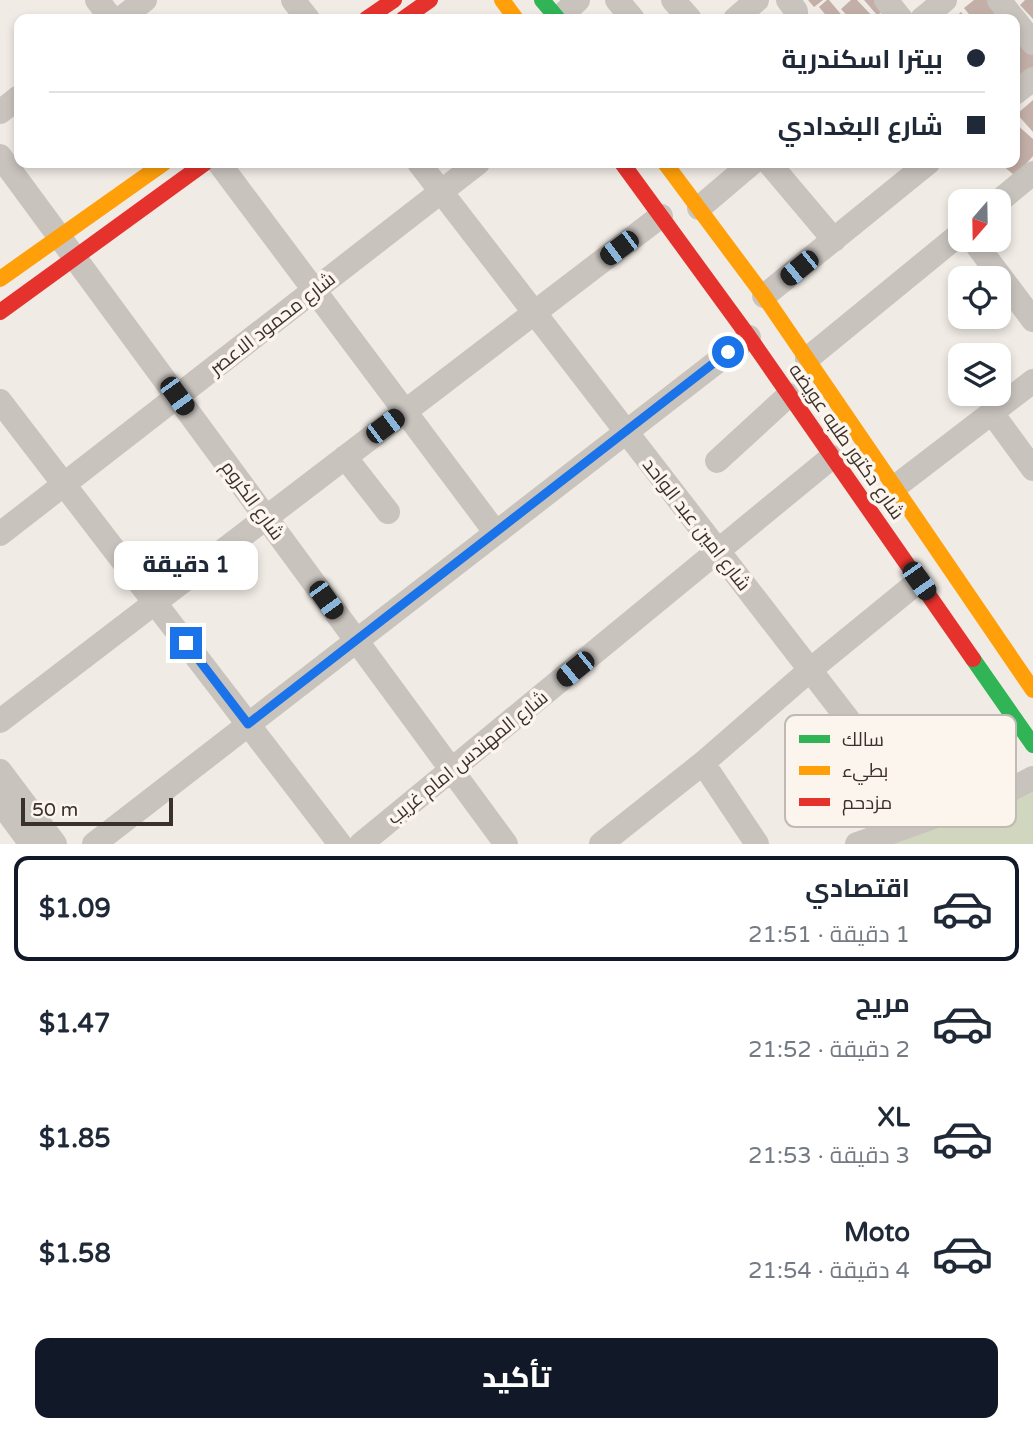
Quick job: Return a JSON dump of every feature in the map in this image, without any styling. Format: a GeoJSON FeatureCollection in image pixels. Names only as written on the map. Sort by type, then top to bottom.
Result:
{"type":"FeatureCollection","features":[{"type":"Feature","properties":{"kind":"street"},"geometry":{"type":"LineString","coordinates":[[97,0],[108,14]]}},
{"type":"Feature","properties":{"kind":"street"},"geometry":{"type":"LineString","coordinates":[[127,14],[145,0]]}},
{"type":"Feature","properties":{"kind":"street"},"geometry":{"type":"LineString","coordinates":[[293,0],[304,14]]}},
{"type":"Feature","properties":{"kind":"street"},"geometry":{"type":"LineString","coordinates":[[373,14],[394,0]]}},
{"type":"Feature","properties":{"kind":"street"},"geometry":{"type":"LineString","coordinates":[[410,14],[430,0]]}},
{"type":"Feature","properties":{"kind":"street"},"geometry":{"type":"LineString","coordinates":[[542,0],[554,14]]}},
{"type":"Feature","properties":{"kind":"street"},"geometry":{"type":"LineString","coordinates":[[563,14],[578,0]]}},
{"type":"Feature","properties":{"kind":"street"},"geometry":{"type":"LineString","coordinates":[[617,0],[629,14]]}},
{"type":"Feature","properties":{"kind":"street"},"geometry":{"type":"LineString","coordinates":[[673,0],[686,14]]}},
{"type":"Feature","properties":{"kind":"street"},"geometry":{"type":"LineString","coordinates":[[741,14],[757,0]]}},
{"type":"Feature","properties":{"kind":"street"},"geometry":{"type":"LineString","coordinates":[[886,0],[897,14]]}},
{"type":"Feature","properties":{"kind":"street"},"geometry":{"type":"LineString","coordinates":[[928,14],[945,0]]}},
{"type":"Feature","properties":{"kind":"street"},"geometry":{"type":"LineString","coordinates":[[999,0],[1010,14]]}},
{"type":"Feature","properties":{"kind":"street"},"geometry":{"type":"LineString","coordinates":[[1020,26],[1033,43]]}},
{"type":"Feature","properties":{"kind":"street"},"geometry":{"type":"LineString","coordinates":[[0,112],[14,101]]}},
{"type":"Feature","properties":{"kind":"street","name":"شارع الكروم"},"geometry":{"type":"LineString","coordinates":[[0,156],[506,844]]}},
{"type":"Feature","properties":{"kind":"street"},"geometry":{"type":"LineString","coordinates":[[0,279],[157,168]]}},
{"type":"Feature","properties":{"kind":"street"},"geometry":{"type":"LineString","coordinates":[[0,312],[198,168]]}},
{"type":"Feature","properties":{"kind":"street"},"geometry":{"type":"LineString","coordinates":[[223,168],[496,533]]}},
{"type":"Feature","properties":{"kind":"street","name":"شارع امين عبد الواحد"},"geometry":{"type":"LineString","coordinates":[[423,168],[845,715]]}},
{"type":"Feature","properties":{"kind":"street","name":"شارع محمود الاعصر"},"geometry":{"type":"LineString","coordinates":[[0,534],[472,168]]}},
{"type":"Feature","properties":{"kind":"street","name":"شارع دكتور طلبه عويضه"},"geometry":{"type":"LineString","coordinates":[[626,168],[661,216],[764,296],[1033,690]]}},
{"type":"Feature","properties":{"kind":"street","name":"شارع دكتور طلبه عويضه"},"geometry":{"type":"LineString","coordinates":[[669,168],[699,208],[716,261],[748,337],[1012,715]]}},
{"type":"Feature","properties":{"kind":"street"},"geometry":{"type":"LineString","coordinates":[[699,208],[746,168]]}},
{"type":"Feature","properties":{"kind":"street"},"geometry":{"type":"LineString","coordinates":[[773,168],[834,240]]}},
{"type":"Feature","properties":{"kind":"street"},"geometry":{"type":"LineString","coordinates":[[764,296],[834,240],[914,168]]}},
{"type":"Feature","properties":{"kind":"street"},"geometry":{"type":"LineString","coordinates":[[1012,190],[1033,173]]}},
{"type":"Feature","properties":{"kind":"street"},"geometry":{"type":"LineString","coordinates":[[0,721],[661,216]]}},
{"type":"Feature","properties":{"kind":"street"},"geometry":{"type":"LineString","coordinates":[[807,359],[948,244]]}},
{"type":"Feature","properties":{"kind":"street"},"geometry":{"type":"LineString","coordinates":[[981,252],[1033,320]]}},
{"type":"Feature","properties":{"kind":"street"},"geometry":{"type":"LineString","coordinates":[[94,844],[748,337]]}},
{"type":"Feature","properties":{"kind":"street"},"geometry":{"type":"LineString","coordinates":[[895,487],[1033,381]]}},
{"type":"Feature","properties":{"kind":"street"},"geometry":{"type":"LineString","coordinates":[[717,461],[789,395]]}},
{"type":"Feature","properties":{"kind":"street"},"geometry":{"type":"LineString","coordinates":[[0,401],[340,844]]}},
{"type":"Feature","properties":{"kind":"street"},"geometry":{"type":"LineString","coordinates":[[992,412],[1033,469]]}},
{"type":"Feature","properties":{"kind":"street"},"geometry":{"type":"LineString","coordinates":[[345,457],[388,512]]}},
{"type":"Feature","properties":{"kind":"street","name":"شارع المهندس امام غريب"},"geometry":{"type":"LineString","coordinates":[[361,844],[832,457]]}},
{"type":"Feature","properties":{"kind":"street"},"geometry":{"type":"LineString","coordinates":[[601,844],[703,763],[810,670],[919,581]]}},
{"type":"Feature","properties":{"kind":"street","name":"شارع دكتور طلبه عويضه"},"geometry":{"type":"LineString","coordinates":[[1016,721],[1033,746]]}},
{"type":"Feature","properties":{"kind":"street"},"geometry":{"type":"LineString","coordinates":[[703,763],[757,844]]}},
{"type":"Feature","properties":{"kind":"street"},"geometry":{"type":"LineString","coordinates":[[0,771],[55,844]]}},
{"type":"Feature","properties":{"kind":"street"},"geometry":{"type":"LineString","coordinates":[[1016,788],[1033,778]]}},
{"type":"Feature","properties":{"kind":"street"},"geometry":{"type":"LineString","coordinates":[[2,809],[31,844]]}},
{"type":"Feature","properties":{"kind":"street"},"geometry":{"type":"LineString","coordinates":[[857,844],[903,827]]}},
{"type":"Feature","properties":{"kind":"green space"},"geometry":{"type":"Polygon","coordinates":[[[1033,787],[1033,844],[885,844],[929,827],[1016,827],[1016,794],[1033,787]]]}},
{"type":"Feature","properties":{"kind":"building"},"geometry":{"type":"Polygon","coordinates":[[[808,0],[823,0],[814,7],[808,0]]]}},
{"type":"Feature","properties":{"kind":"building"},"geometry":{"type":"Polygon","coordinates":[[[829,0],[841,14],[825,14],[819,7],[829,0]]]}},
{"type":"Feature","properties":{"kind":"building"},"geometry":{"type":"Polygon","coordinates":[[[851,0],[857,0],[870,14],[846,14],[841,9],[851,0]]]}},
{"type":"Feature","properties":{"kind":"building"},"geometry":{"type":"Polygon","coordinates":[[[864,0],[880,0],[888,9],[876,14],[864,0]]]}},
{"type":"Feature","properties":{"kind":"building"},"geometry":{"type":"Polygon","coordinates":[[[974,0],[992,0],[997,14],[969,14],[964,8],[974,0]]]}},
{"type":"Feature","properties":{"kind":"building"},"geometry":{"type":"Polygon","coordinates":[[[1025,0],[1033,0],[1033,19],[1020,5],[1025,0]]]}},
{"type":"Feature","properties":{"kind":"building"},"geometry":{"type":"Polygon","coordinates":[[[1020,40],[1033,54],[1033,71],[1022,81],[1020,40]]]}},
{"type":"Feature","properties":{"kind":"building"},"geometry":{"type":"Polygon","coordinates":[[[1033,100],[1033,132],[1020,117],[1020,111],[1033,100]]]}},
{"type":"Feature","properties":{"kind":"building"},"geometry":{"type":"Polygon","coordinates":[[[1020,127],[1033,139],[1033,156],[1015,176],[1006,168],[1020,168],[1020,127]]]}},
{"type":"Feature","properties":{"kind":"traffic: fast"},"geometry":{"type":"LineString","coordinates":[[542,0],[554,14]]}},
{"type":"Feature","properties":{"kind":"traffic: fast"},"geometry":{"type":"LineString","coordinates":[[973,659],[1012,715]]}},
{"type":"Feature","properties":{"kind":"traffic: fast"},"geometry":{"type":"LineString","coordinates":[[1016,721],[1033,745]]}},
{"type":"Feature","properties":{"kind":"traffic: slow"},"geometry":{"type":"LineString","coordinates":[[502,0],[512,14]]}},
{"type":"Feature","properties":{"kind":"traffic: slow"},"geometry":{"type":"LineString","coordinates":[[0,279],[157,168]]}},
{"type":"Feature","properties":{"kind":"traffic: slow"},"geometry":{"type":"LineString","coordinates":[[669,168],[764,296],[1033,690]]}},
{"type":"Feature","properties":{"kind":"traffic: jam"},"geometry":{"type":"LineString","coordinates":[[373,14],[394,0]]}},
{"type":"Feature","properties":{"kind":"traffic: jam"},"geometry":{"type":"LineString","coordinates":[[410,14],[430,0]]}},
{"type":"Feature","properties":{"kind":"traffic: jam"},"geometry":{"type":"LineString","coordinates":[[0,312],[198,168]]}},
{"type":"Feature","properties":{"kind":"traffic: jam"},"geometry":{"type":"LineString","coordinates":[[626,168],[749,337],[973,659]]}},
{"type":"Feature","properties":{"kind":"route"},"geometry":{"type":"LineString","coordinates":[[186,643],[248,724],[728,352]]}}]}
